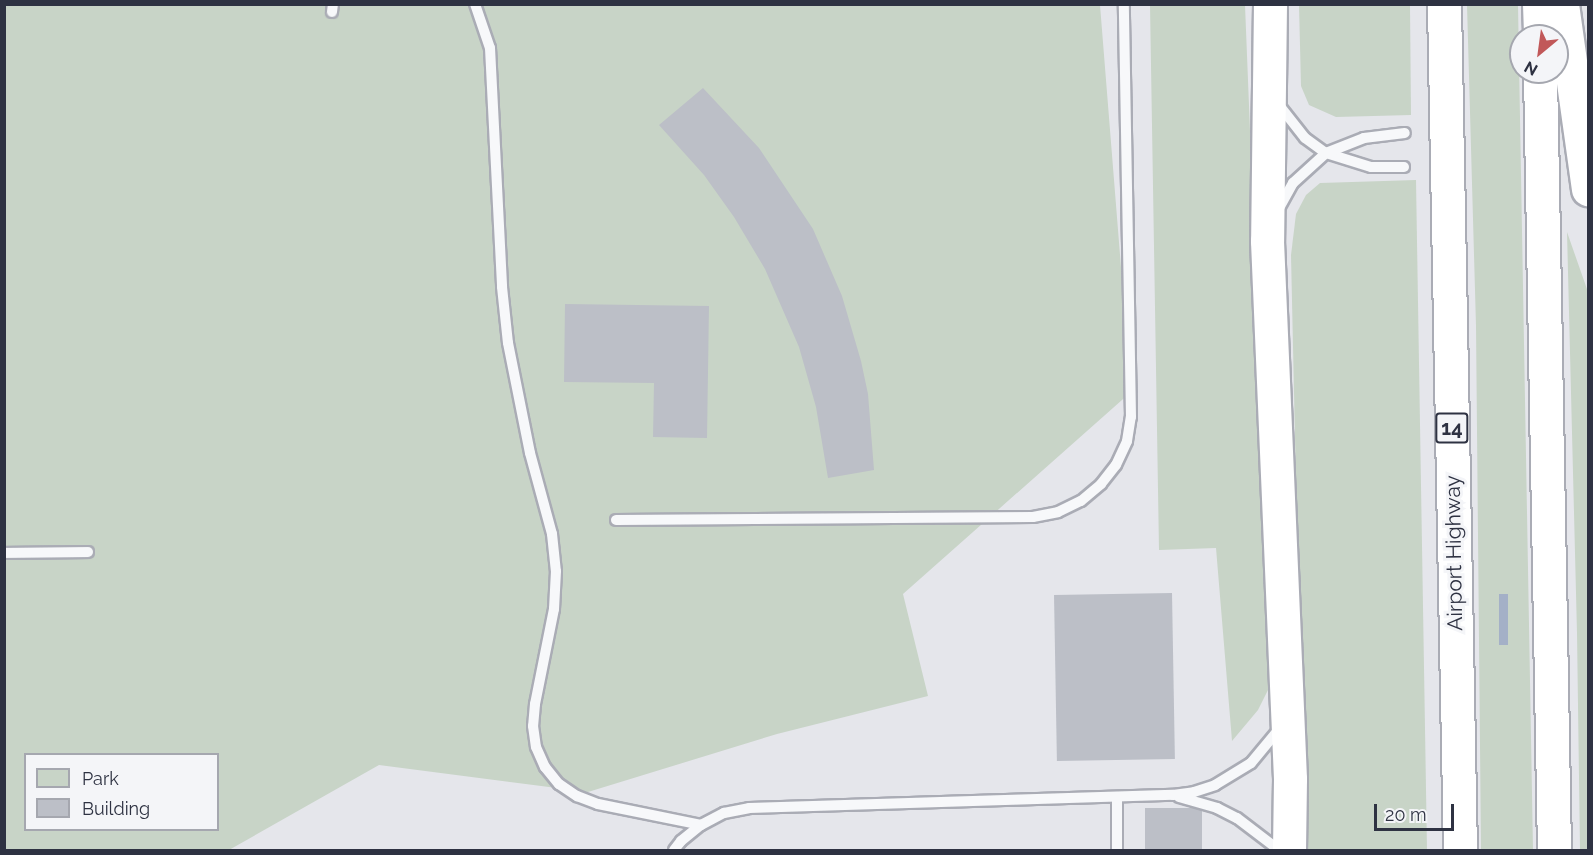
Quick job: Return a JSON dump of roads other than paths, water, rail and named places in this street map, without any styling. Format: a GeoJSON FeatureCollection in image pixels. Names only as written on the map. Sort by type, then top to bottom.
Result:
{"type":"FeatureCollection","features":[{"type":"Feature","properties":{"kind":"highway"},"geometry":{"type":"LineString","coordinates":[[1269,4],[1268,241],[1287,714],[1290,850]]}},
{"type":"Feature","properties":{"kind":"highway","name":"Airport Highway"},"geometry":{"type":"LineString","coordinates":[[1444,4],[1460,850]]}},
{"type":"Feature","properties":{"kind":"highway"},"geometry":{"type":"LineString","coordinates":[[1539,4],[1540,24]]}},
{"type":"Feature","properties":{"kind":"highway"},"geometry":{"type":"LineString","coordinates":[[1562,4],[1588,189]]}},
{"type":"Feature","properties":{"kind":"highway"},"geometry":{"type":"LineString","coordinates":[[1540,84],[1554,850]]}},
{"type":"Feature","properties":{"kind":"lane"},"geometry":{"type":"LineString","coordinates":[[475,4],[490,48],[502,287],[508,343],[525,431],[552,534],[556,572],[554,609],[534,715],[536,747],[545,767],[559,784],[577,796],[598,804],[701,825]]}},
{"type":"Feature","properties":{"kind":"lane"},"geometry":{"type":"LineString","coordinates":[[616,520],[1033,517],[1058,512],[1081,501],[1101,484],[1116,465],[1127,441],[1131,417],[1124,4]]}},
{"type":"Feature","properties":{"kind":"lane"},"geometry":{"type":"LineString","coordinates":[[1270,79],[1274,97],[1288,119],[1305,138],[1326,153],[1371,167],[1404,167]]}},
{"type":"Feature","properties":{"kind":"lane"},"geometry":{"type":"LineString","coordinates":[[1268,241],[1277,211],[1293,183],[1326,153],[1364,138],[1406,133]]}},
{"type":"Feature","properties":{"kind":"lane"},"geometry":{"type":"LineString","coordinates":[[4,553],[88,552]]}},
{"type":"Feature","properties":{"kind":"lane"},"geometry":{"type":"LineString","coordinates":[[674,850],[681,841],[701,825],[724,813],[749,808],[1173,795],[1215,785],[1234,776],[1265,748],[1287,714]]}},
{"type":"Feature","properties":{"kind":"lane"},"geometry":{"type":"LineString","coordinates":[[1173,795],[1196,801],[1237,818],[1279,850]]}},
{"type":"Feature","properties":{"kind":"lane"},"geometry":{"type":"LineString","coordinates":[[1117,797],[1117,850]]}},
{"type":"Feature","properties":{"kind":"water"},"geometry":{"type":"Polygon","coordinates":[[[1499,594],[1508,594],[1508,645],[1499,645],[1499,594]]]}}]}
